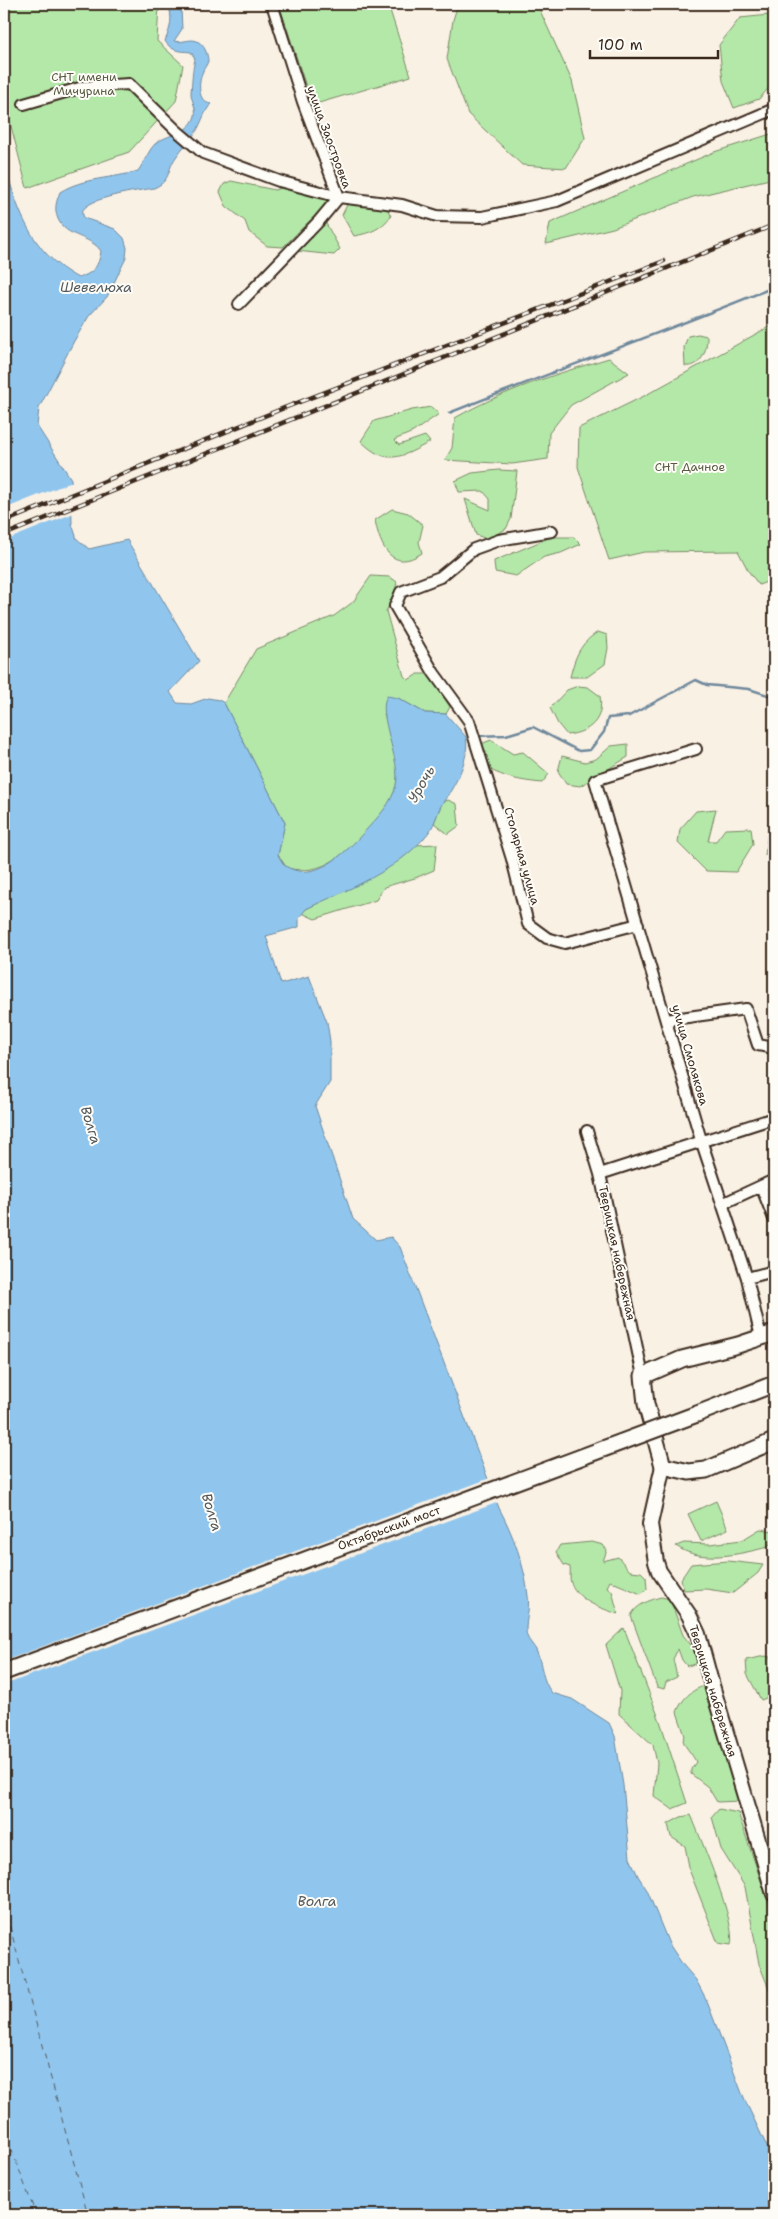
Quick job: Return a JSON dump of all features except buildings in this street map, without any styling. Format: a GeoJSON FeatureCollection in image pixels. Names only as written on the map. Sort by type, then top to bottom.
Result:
{"type":"FeatureCollection","features":[{"type":"Feature","properties":{"kind":"main road"},"geometry":{"type":"LineString","coordinates":[[768,1335],[682,1359],[643,1376],[646,1404],[663,1466],[689,1472],[706,1470],[774,1441]]}},
{"type":"Feature","properties":{"kind":"main road","name":"Октябрьский мост"},"geometry":{"type":"LineString","coordinates":[[4,1672],[774,1384]]}},
{"type":"Feature","properties":{"kind":"street","name":"улица Заостровка"},"geometry":{"type":"LineString","coordinates":[[239,304],[319,221],[339,197],[302,102],[272,4]]}},
{"type":"Feature","properties":{"kind":"street"},"geometry":{"type":"LineString","coordinates":[[24,104],[83,88],[129,84],[198,150],[279,181],[339,197],[402,205],[437,216],[482,217],[557,201],[774,109]]}},
{"type":"Feature","properties":{"kind":"street","name":"Столярная улица"},"geometry":{"type":"LineString","coordinates":[[552,531],[499,540],[474,549],[440,577],[401,592],[395,606],[434,673],[469,721],[512,859],[528,924],[547,938],[565,942],[638,924]]}},
{"type":"Feature","properties":{"kind":"street","name":"улица Смолякова"},"geometry":{"type":"LineString","coordinates":[[696,749],[595,780],[701,1140],[768,1335]]}},
{"type":"Feature","properties":{"kind":"street"},"geometry":{"type":"LineString","coordinates":[[666,1020],[746,1009],[758,1045],[774,1048]]}},
{"type":"Feature","properties":{"kind":"street"},"geometry":{"type":"LineString","coordinates":[[600,1174],[774,1118]]}},
{"type":"Feature","properties":{"kind":"street","name":"Тверицкая набережная"},"geometry":{"type":"LineString","coordinates":[[587,1131],[600,1174],[643,1376]]}},
{"type":"Feature","properties":{"kind":"street"},"geometry":{"type":"LineString","coordinates":[[724,1203],[774,1180]]}},
{"type":"Feature","properties":{"kind":"street"},"geometry":{"type":"LineString","coordinates":[[761,1186],[774,1219]]}},
{"type":"Feature","properties":{"kind":"street"},"geometry":{"type":"LineString","coordinates":[[747,1278],[774,1271]]}},
{"type":"Feature","properties":{"kind":"street","name":"Тверицкая набережная"},"geometry":{"type":"LineString","coordinates":[[663,1466],[650,1524],[656,1562],[659,1571],[689,1615],[698,1634],[774,1894]]}},
{"type":"Feature","properties":{"kind":"green space","name":"СНТ имени Мичурина"},"geometry":{"type":"Polygon","coordinates":[[[7,4],[159,4],[157,41],[183,65],[176,101],[129,152],[27,188],[4,99],[4,25],[7,4]]]}},
{"type":"Feature","properties":{"kind":"green space"},"geometry":{"type":"Polygon","coordinates":[[[279,4],[388,4],[411,76],[312,105],[279,4]]]}},
{"type":"Feature","properties":{"kind":"green space"},"geometry":{"type":"Polygon","coordinates":[[[458,4],[537,4],[572,81],[585,138],[566,168],[522,165],[468,114],[447,59],[453,20],[458,4]]]}},
{"type":"Feature","properties":{"kind":"green space"},"geometry":{"type":"Polygon","coordinates":[[[769,15],[774,18],[774,82],[759,99],[734,108],[723,81],[719,45],[740,18],[769,15]]]}},
{"type":"Feature","properties":{"kind":"green space"},"geometry":{"type":"Polygon","coordinates":[[[774,133],[774,178],[693,197],[613,228],[546,244],[550,223],[714,152],[774,133]]]}},
{"type":"Feature","properties":{"kind":"green space"},"geometry":{"type":"Polygon","coordinates":[[[231,181],[275,190],[284,187],[324,197],[329,202],[283,247],[267,246],[249,232],[245,221],[226,206],[220,192],[224,184],[231,181]]]}},
{"type":"Feature","properties":{"kind":"green space"},"geometry":{"type":"Polygon","coordinates":[[[348,203],[386,207],[391,216],[375,230],[354,236],[342,215],[348,203]]]}},
{"type":"Feature","properties":{"kind":"green space"},"geometry":{"type":"Polygon","coordinates":[[[324,220],[340,249],[334,255],[296,251],[324,220]]]}},
{"type":"Feature","properties":{"kind":"green space","name":"СНТ Дачное"},"geometry":{"type":"Polygon","coordinates":[[[774,324],[774,579],[759,585],[749,572],[738,551],[644,552],[609,560],[578,467],[579,428],[644,396],[774,324]]]}},
{"type":"Feature","properties":{"kind":"green space"},"geometry":{"type":"Polygon","coordinates":[[[698,334],[707,336],[705,352],[696,364],[685,366],[684,347],[688,336],[698,334]]]}},
{"type":"Feature","properties":{"kind":"green space"},"geometry":{"type":"Polygon","coordinates":[[[609,358],[629,373],[571,405],[549,433],[548,459],[512,464],[445,460],[452,448],[455,418],[511,391],[609,358]]]}},
{"type":"Feature","properties":{"kind":"green space"},"geometry":{"type":"Polygon","coordinates":[[[431,407],[439,414],[413,432],[394,440],[399,445],[425,436],[430,442],[411,452],[395,457],[387,457],[370,449],[361,441],[374,421],[412,410],[431,407]]]}},
{"type":"Feature","properties":{"kind":"green space"},"geometry":{"type":"Polygon","coordinates":[[[499,470],[517,471],[511,519],[506,529],[487,539],[476,535],[465,499],[490,510],[490,499],[483,491],[459,492],[455,481],[472,473],[499,470]]]}},
{"type":"Feature","properties":{"kind":"green space"},"geometry":{"type":"Polygon","coordinates":[[[392,509],[408,513],[423,525],[419,542],[422,553],[403,560],[395,558],[384,548],[375,520],[392,509]]]}},
{"type":"Feature","properties":{"kind":"green space"},"geometry":{"type":"Polygon","coordinates":[[[551,537],[574,537],[581,544],[561,553],[544,557],[516,576],[495,572],[494,561],[551,537]]]}},
{"type":"Feature","properties":{"kind":"green space"},"geometry":{"type":"Polygon","coordinates":[[[371,576],[390,577],[397,582],[394,597],[386,611],[404,676],[408,680],[418,674],[429,674],[450,707],[446,714],[425,713],[398,698],[384,714],[394,750],[397,770],[396,786],[389,803],[343,854],[323,866],[312,869],[287,868],[278,855],[285,823],[224,703],[256,649],[334,616],[353,602],[371,576]]]}},
{"type":"Feature","properties":{"kind":"green space"},"geometry":{"type":"Polygon","coordinates":[[[598,632],[607,635],[608,648],[605,664],[587,677],[570,677],[579,651],[598,632]]]}},
{"type":"Feature","properties":{"kind":"green space"},"geometry":{"type":"Polygon","coordinates":[[[578,686],[588,687],[600,696],[600,712],[589,728],[567,735],[558,724],[550,708],[567,690],[578,686]]]}},
{"type":"Feature","properties":{"kind":"green space"},"geometry":{"type":"Polygon","coordinates":[[[491,740],[513,754],[523,752],[549,774],[542,783],[513,778],[487,768],[481,744],[491,740]]]}},
{"type":"Feature","properties":{"kind":"green space"},"geometry":{"type":"Polygon","coordinates":[[[628,744],[628,757],[580,786],[566,784],[558,771],[562,756],[585,762],[596,759],[611,746],[628,744]]]}},
{"type":"Feature","properties":{"kind":"green space"},"geometry":{"type":"Polygon","coordinates":[[[448,800],[457,804],[459,826],[448,834],[434,823],[442,803],[448,800]]]}},
{"type":"Feature","properties":{"kind":"green space"},"geometry":{"type":"Polygon","coordinates":[[[774,801],[774,857],[765,855],[774,801]]]}},
{"type":"Feature","properties":{"kind":"green space"},"geometry":{"type":"Polygon","coordinates":[[[716,809],[708,841],[716,841],[725,829],[751,828],[753,844],[736,872],[706,871],[678,843],[680,829],[696,811],[716,809]]]}},
{"type":"Feature","properties":{"kind":"green space"},"geometry":{"type":"Polygon","coordinates":[[[437,844],[434,870],[384,887],[376,900],[315,919],[302,913],[306,909],[384,870],[416,845],[437,844]]]}},
{"type":"Feature","properties":{"kind":"green space"},"geometry":{"type":"Polygon","coordinates":[[[716,1501],[728,1529],[701,1541],[688,1514],[716,1501]]]}},
{"type":"Feature","properties":{"kind":"green space"},"geometry":{"type":"Polygon","coordinates":[[[760,1529],[773,1531],[774,1538],[768,1547],[733,1555],[697,1555],[676,1546],[684,1543],[710,1544],[742,1540],[760,1529]]]}},
{"type":"Feature","properties":{"kind":"green space"},"geometry":{"type":"Polygon","coordinates":[[[592,1542],[603,1545],[607,1550],[603,1561],[618,1557],[630,1571],[641,1572],[646,1577],[647,1589],[641,1594],[610,1581],[607,1587],[612,1591],[618,1614],[591,1603],[579,1595],[570,1581],[570,1567],[564,1565],[556,1552],[560,1545],[592,1542]]]}},
{"type":"Feature","properties":{"kind":"green space"},"geometry":{"type":"Polygon","coordinates":[[[728,1561],[763,1565],[758,1573],[733,1593],[706,1589],[684,1590],[681,1579],[691,1564],[728,1561]]]}},
{"type":"Feature","properties":{"kind":"green space"},"geometry":{"type":"Polygon","coordinates":[[[661,1597],[670,1599],[683,1635],[695,1650],[698,1659],[695,1664],[687,1666],[682,1660],[678,1649],[673,1659],[677,1677],[666,1682],[664,1689],[657,1687],[631,1616],[639,1606],[661,1597]]]}},
{"type":"Feature","properties":{"kind":"green space"},"geometry":{"type":"Polygon","coordinates":[[[624,1628],[660,1721],[687,1803],[672,1809],[654,1796],[657,1763],[653,1745],[619,1714],[620,1691],[606,1645],[624,1628]]]}},
{"type":"Feature","properties":{"kind":"green space"},"geometry":{"type":"Polygon","coordinates":[[[765,1656],[774,1658],[774,1695],[761,1700],[747,1674],[746,1660],[765,1656]]]}},
{"type":"Feature","properties":{"kind":"green space"},"geometry":{"type":"Polygon","coordinates":[[[704,1686],[712,1700],[741,1801],[717,1802],[708,1787],[691,1774],[691,1769],[696,1762],[684,1743],[685,1736],[677,1712],[681,1703],[688,1696],[704,1686]]]}},
{"type":"Feature","properties":{"kind":"green space"},"geometry":{"type":"Polygon","coordinates":[[[719,1809],[738,1813],[774,1919],[774,2001],[759,1964],[745,1887],[721,1849],[712,1817],[719,1809]]]}},
{"type":"Feature","properties":{"kind":"green space"},"geometry":{"type":"Polygon","coordinates":[[[691,1815],[724,1901],[729,1919],[731,1945],[718,1943],[690,1872],[685,1846],[671,1837],[668,1824],[681,1817],[691,1815]]]}},
{"type":"Feature","properties":{"kind":"water","name":"Волга"},"geometry":{"type":"Polygon","coordinates":[[[168,4],[175,4],[181,9],[182,29],[174,41],[194,40],[202,45],[206,51],[208,61],[201,75],[200,91],[203,100],[211,104],[196,132],[173,162],[164,182],[154,188],[93,202],[82,212],[84,218],[115,229],[124,238],[127,248],[126,258],[107,297],[89,316],[74,341],[39,408],[37,426],[71,479],[72,524],[77,539],[89,549],[127,540],[199,661],[170,692],[177,703],[191,704],[208,698],[224,703],[285,823],[278,855],[284,865],[296,870],[307,871],[330,863],[359,837],[388,803],[394,792],[397,775],[385,714],[384,704],[387,696],[398,698],[425,713],[446,714],[466,737],[466,753],[457,779],[429,832],[417,846],[403,858],[372,878],[306,909],[299,918],[299,927],[266,936],[281,984],[309,976],[327,1022],[330,1041],[330,1082],[315,1106],[353,1219],[376,1240],[391,1237],[400,1247],[499,1508],[518,1550],[529,1605],[526,1633],[536,1650],[548,1688],[552,1693],[572,1699],[609,1723],[615,1736],[623,1785],[630,1858],[647,1890],[669,1944],[696,1980],[706,1999],[743,2096],[769,2151],[774,2176],[774,2215],[4,2215],[4,158],[20,211],[37,242],[48,256],[78,278],[91,272],[97,266],[101,251],[91,242],[72,233],[62,225],[58,219],[56,209],[60,192],[79,184],[138,171],[155,144],[188,127],[195,116],[191,93],[195,59],[191,52],[173,49],[165,41],[171,22],[168,4]]]}},
{"type":"Feature","properties":{"kind":"pier"},"geometry":{"type":"Polygon","coordinates":[[[74,481],[74,513],[4,541],[4,509],[74,481]]]}},
{"type":"Feature","properties":{"kind":"pier"},"geometry":{"type":"Polygon","coordinates":[[[490,1478],[499,1502],[4,1685],[4,1661],[490,1478]]]}},
{"type":"Feature","properties":{"kind":"waterway"},"geometry":{"type":"LineString","coordinates":[[449,413],[774,287]]}},
{"type":"Feature","properties":{"kind":"waterway","name":"Урочь"},"geometry":{"type":"LineString","coordinates":[[476,736],[506,735],[533,727],[579,751],[590,750],[604,732],[608,718],[629,716],[696,680],[707,685],[749,689],[774,697]]}},
{"type":"Feature","properties":{"kind":"ferry route"},"geometry":{"type":"LineString","coordinates":[[4,1905],[88,2215]]}},
{"type":"Feature","properties":{"kind":"ferry route"},"geometry":{"type":"LineString","coordinates":[[4,2129],[36,2215]]}},
{"type":"Feature","properties":{"kind":"railway"},"geometry":{"type":"LineString","coordinates":[[4,535],[774,225]]}},
{"type":"Feature","properties":{"kind":"railway"},"geometry":{"type":"LineString","coordinates":[[4,522],[284,408],[664,261]]}},
{"type":"Feature","properties":{"kind":"water label","name":"Шевелюха"},"geometry":{"type":"Point","coordinates":[96,287]}}]}
